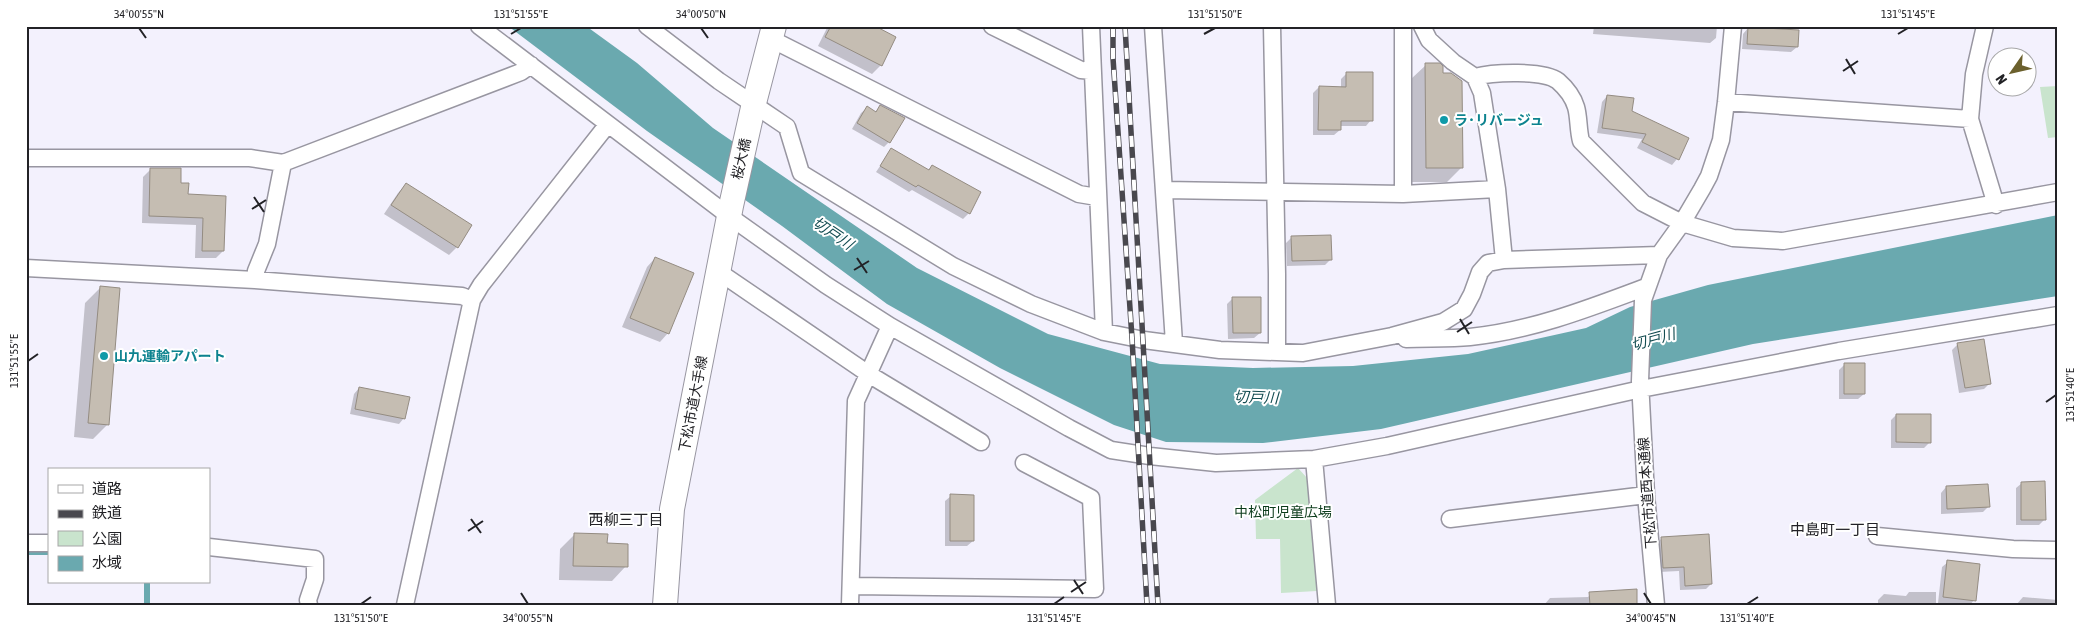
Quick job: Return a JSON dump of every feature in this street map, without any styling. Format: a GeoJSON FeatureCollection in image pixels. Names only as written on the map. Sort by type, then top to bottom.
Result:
{"type":"FeatureCollection","features":[{"type":"Feature","properties":{"kind":"street"},"geometry":{"type":"LineString","coordinates":[[479,26],[608,124],[730,211],[826,285],[890,326],[1069,428],[1112,450],[1216,463],[1314,459],[1387,446],[1640,385],[2058,314]]}},
{"type":"Feature","properties":{"kind":"street"},"geometry":{"type":"LineString","coordinates":[[647,26],[670,33],[720,81],[753,107],[787,127],[801,173],[953,266],[1031,304],[1104,332],[1144,340],[1220,350],[1303,353],[1392,336],[1443,322],[1464,309],[1480,272],[1488,263],[1504,260],[1659,254]]}},
{"type":"Feature","properties":{"kind":"street"},"geometry":{"type":"LineString","coordinates":[[992,26],[1081,70],[1092,71]]}},
{"type":"Feature","properties":{"kind":"street"},"geometry":{"type":"LineString","coordinates":[[1091,26],[1104,332]]}},
{"type":"Feature","properties":{"kind":"street"},"geometry":{"type":"LineString","coordinates":[[1153,26],[1174,343]]}},
{"type":"Feature","properties":{"kind":"street"},"geometry":{"type":"LineString","coordinates":[[1272,26],[1277,352]]}},
{"type":"Feature","properties":{"kind":"street"},"geometry":{"type":"LineString","coordinates":[[1403,26],[1403,194]]}},
{"type":"Feature","properties":{"kind":"street"},"geometry":{"type":"LineString","coordinates":[[1422,26],[1429,40],[1453,62],[1475,77],[1482,92],[1497,188],[1504,260]]}},
{"type":"Feature","properties":{"kind":"street"},"geometry":{"type":"LineString","coordinates":[[1392,336],[1402,339],[1471,337],[1518,328],[1645,294],[1659,254],[1682,223],[1709,176],[1720,140],[1726,102],[1733,26]]}},
{"type":"Feature","properties":{"kind":"street"},"geometry":{"type":"LineString","coordinates":[[1985,26],[1974,74],[1970,119],[1996,205]]}},
{"type":"Feature","properties":{"kind":"street"},"geometry":{"type":"LineString","coordinates":[[753,107],[772,33],[1079,194],[1097,196]]}},
{"type":"Feature","properties":{"kind":"street"},"geometry":{"type":"LineString","coordinates":[[26,158],[250,158],[283,163],[370,128],[458,97],[521,72],[531,65]]}},
{"type":"Feature","properties":{"kind":"street"},"geometry":{"type":"LineString","coordinates":[[1475,77],[1489,73],[1543,75],[1558,80],[1569,93],[1576,108],[1580,141],[1642,203],[1682,223],[1733,238],[1783,241],[1996,205],[2058,192]]}},
{"type":"Feature","properties":{"kind":"street"},"geometry":{"type":"LineString","coordinates":[[1726,102],[1970,119]]}},
{"type":"Feature","properties":{"kind":"street","name":"桜大橋"},"geometry":{"type":"LineString","coordinates":[[730,211],[753,107]]}},
{"type":"Feature","properties":{"kind":"street"},"geometry":{"type":"LineString","coordinates":[[405,605],[472,300],[481,285],[608,124]]}},
{"type":"Feature","properties":{"kind":"street"},"geometry":{"type":"LineString","coordinates":[[255,280],[256,271],[267,244],[283,163]]}},
{"type":"Feature","properties":{"kind":"street"},"geometry":{"type":"LineString","coordinates":[[1164,190],[1403,194],[1497,188]]}},
{"type":"Feature","properties":{"kind":"street","name":"下松市道大手線"},"geometry":{"type":"LineString","coordinates":[[665,605],[672,509],[730,211]]}},
{"type":"Feature","properties":{"kind":"street"},"geometry":{"type":"LineString","coordinates":[[26,268],[255,280],[462,296],[472,300]]}},
{"type":"Feature","properties":{"kind":"street"},"geometry":{"type":"LineString","coordinates":[[719,272],[870,375],[981,442]]}},
{"type":"Feature","properties":{"kind":"street","name":"下松市道西本通線"},"geometry":{"type":"LineString","coordinates":[[1645,294],[1640,385],[1646,495],[1656,605]]}},
{"type":"Feature","properties":{"kind":"street"},"geometry":{"type":"LineString","coordinates":[[850,605],[856,401],[870,375],[890,326]]}},
{"type":"Feature","properties":{"kind":"street"},"geometry":{"type":"LineString","coordinates":[[1314,459],[1326,605]]}},
{"type":"Feature","properties":{"kind":"street"},"geometry":{"type":"LineString","coordinates":[[852,586],[1095,589],[1091,498],[1024,462]]}},
{"type":"Feature","properties":{"kind":"street"},"geometry":{"type":"LineString","coordinates":[[1450,519],[1646,495]]}},
{"type":"Feature","properties":{"kind":"street"},"geometry":{"type":"LineString","coordinates":[[1877,536],[2013,549],[2058,550]]}},
{"type":"Feature","properties":{"kind":"street"},"geometry":{"type":"LineString","coordinates":[[26,543],[48,543]]}},
{"type":"Feature","properties":{"kind":"street"},"geometry":{"type":"LineString","coordinates":[[210,547],[315,559],[315,579],[308,605]]}},
{"type":"Feature","properties":{"kind":"green space"},"geometry":{"type":"Polygon","coordinates":[[[2058,86],[2058,137],[2048,138],[2040,87],[2058,86]]]}},
{"type":"Feature","properties":{"kind":"green space","name":"中松町児童広場"},"geometry":{"type":"Polygon","coordinates":[[[1298,468],[1308,479],[1317,591],[1281,593],[1280,539],[1256,539],[1255,500],[1298,468]]]}},
{"type":"Feature","properties":{"kind":"water","name":"切戸川"},"geometry":{"type":"Polygon","coordinates":[[[508,26],[586,26],[637,63],[713,128],[917,268],[1048,334],[1160,364],[1253,368],[1353,366],[1468,354],[1586,328],[1630,307],[1708,285],[2058,215],[2058,296],[1753,344],[1381,429],[1263,443],[1166,442],[1114,425],[1000,368],[887,304],[782,226],[647,131],[508,26]]]}},
{"type":"Feature","properties":{"kind":"building"},"geometry":{"type":"Polygon","coordinates":[[[831,26],[875,26],[896,37],[882,66],[825,37],[831,26]]]}},
{"type":"Feature","properties":{"kind":"building"},"geometry":{"type":"Polygon","coordinates":[[[1748,27],[1799,30],[1798,47],[1747,44],[1748,27]]]}},
{"type":"Feature","properties":{"kind":"building","name":"ラ･リバージュ"},"geometry":{"type":"Polygon","coordinates":[[[1425,63],[1440,63],[1443,66],[1443,73],[1451,73],[1462,81],[1463,168],[1426,168],[1425,63]]]}},
{"type":"Feature","properties":{"kind":"building"},"geometry":{"type":"Polygon","coordinates":[[[1346,72],[1373,72],[1373,121],[1341,121],[1341,130],[1318,130],[1319,86],[1346,87],[1346,72]]]}},
{"type":"Feature","properties":{"kind":"building"},"geometry":{"type":"Polygon","coordinates":[[[1607,95],[1634,98],[1632,111],[1689,138],[1679,160],[1642,142],[1646,134],[1602,128],[1607,95]]]}},
{"type":"Feature","properties":{"kind":"building"},"geometry":{"type":"Polygon","coordinates":[[[880,105],[905,118],[890,143],[857,123],[867,106],[876,112],[880,105]]]}},
{"type":"Feature","properties":{"kind":"building"},"geometry":{"type":"Polygon","coordinates":[[[891,148],[929,170],[932,165],[981,192],[970,214],[918,185],[916,187],[880,166],[891,148]]]}},
{"type":"Feature","properties":{"kind":"building"},"geometry":{"type":"Polygon","coordinates":[[[150,168],[181,168],[181,183],[189,183],[188,194],[226,196],[224,251],[202,251],[203,218],[149,216],[150,168]]]}},
{"type":"Feature","properties":{"kind":"building"},"geometry":{"type":"Polygon","coordinates":[[[406,183],[472,225],[458,248],[391,205],[406,183]]]}},
{"type":"Feature","properties":{"kind":"building"},"geometry":{"type":"Polygon","coordinates":[[[1331,235],[1332,260],[1292,261],[1291,236],[1331,235]]]}},
{"type":"Feature","properties":{"kind":"building"},"geometry":{"type":"Polygon","coordinates":[[[655,257],[694,273],[669,334],[630,318],[655,257]]]}},
{"type":"Feature","properties":{"kind":"building","name":"山九運輸アパート"},"geometry":{"type":"Polygon","coordinates":[[[100,286],[120,288],[109,425],[88,423],[100,286]]]}},
{"type":"Feature","properties":{"kind":"building"},"geometry":{"type":"Polygon","coordinates":[[[1232,297],[1261,297],[1261,333],[1233,333],[1232,297]]]}},
{"type":"Feature","properties":{"kind":"building"},"geometry":{"type":"Polygon","coordinates":[[[1984,339],[1991,384],[1965,388],[1957,343],[1984,339]]]}},
{"type":"Feature","properties":{"kind":"building"},"geometry":{"type":"Polygon","coordinates":[[[1844,363],[1865,363],[1865,394],[1844,394],[1844,363]]]}},
{"type":"Feature","properties":{"kind":"building"},"geometry":{"type":"Polygon","coordinates":[[[359,387],[410,397],[405,419],[355,409],[359,387]]]}},
{"type":"Feature","properties":{"kind":"building"},"geometry":{"type":"Polygon","coordinates":[[[1896,414],[1931,414],[1931,443],[1896,442],[1896,414]]]}},
{"type":"Feature","properties":{"kind":"building"},"geometry":{"type":"Polygon","coordinates":[[[2045,481],[2046,520],[2021,520],[2021,482],[2045,481]]]}},
{"type":"Feature","properties":{"kind":"building"},"geometry":{"type":"Polygon","coordinates":[[[1988,484],[1990,507],[1947,509],[1946,486],[1988,484]]]}},
{"type":"Feature","properties":{"kind":"building"},"geometry":{"type":"Polygon","coordinates":[[[950,494],[974,495],[974,541],[950,541],[950,494]]]}},
{"type":"Feature","properties":{"kind":"building"},"geometry":{"type":"Polygon","coordinates":[[[574,533],[608,534],[607,543],[628,544],[628,567],[573,566],[574,533]]]}},
{"type":"Feature","properties":{"kind":"building"},"geometry":{"type":"Polygon","coordinates":[[[1709,534],[1712,584],[1685,586],[1684,567],[1663,568],[1661,537],[1709,534]]]}},
{"type":"Feature","properties":{"kind":"building"},"geometry":{"type":"Polygon","coordinates":[[[1947,560],[1980,564],[1976,601],[1943,597],[1947,560]]]}},
{"type":"Feature","properties":{"kind":"building"},"geometry":{"type":"Polygon","coordinates":[[[1637,589],[1637,605],[1590,605],[1589,592],[1637,589]]]}},
{"type":"Feature","properties":{"kind":"waterway"},"geometry":{"type":"LineString","coordinates":[[26,552],[48,552]]}},
{"type":"Feature","properties":{"kind":"waterway"},"geometry":{"type":"LineString","coordinates":[[147,584],[147,605]]}},
{"type":"Feature","properties":{"kind":"railway"},"geometry":{"type":"LineString","coordinates":[[1113,26],[1113,58],[1132,338],[1147,605]]}},
{"type":"Feature","properties":{"kind":"railway"},"geometry":{"type":"LineString","coordinates":[[1125,26],[1158,605]]}},
{"type":"Feature","properties":{"kind":"place","name":"ラ･リバージュ"},"geometry":{"type":"Point","coordinates":[1444,120]}},
{"type":"Feature","properties":{"kind":"place","name":"山九運輸アパート"},"geometry":{"type":"Point","coordinates":[104,356]}},
{"type":"Feature","properties":{"kind":"district","name":"西柳三丁目"},"geometry":{"type":"Point","coordinates":[626,519]}},
{"type":"Feature","properties":{"kind":"district","name":"中島町一丁目"},"geometry":{"type":"Point","coordinates":[1835,529]}}]}
